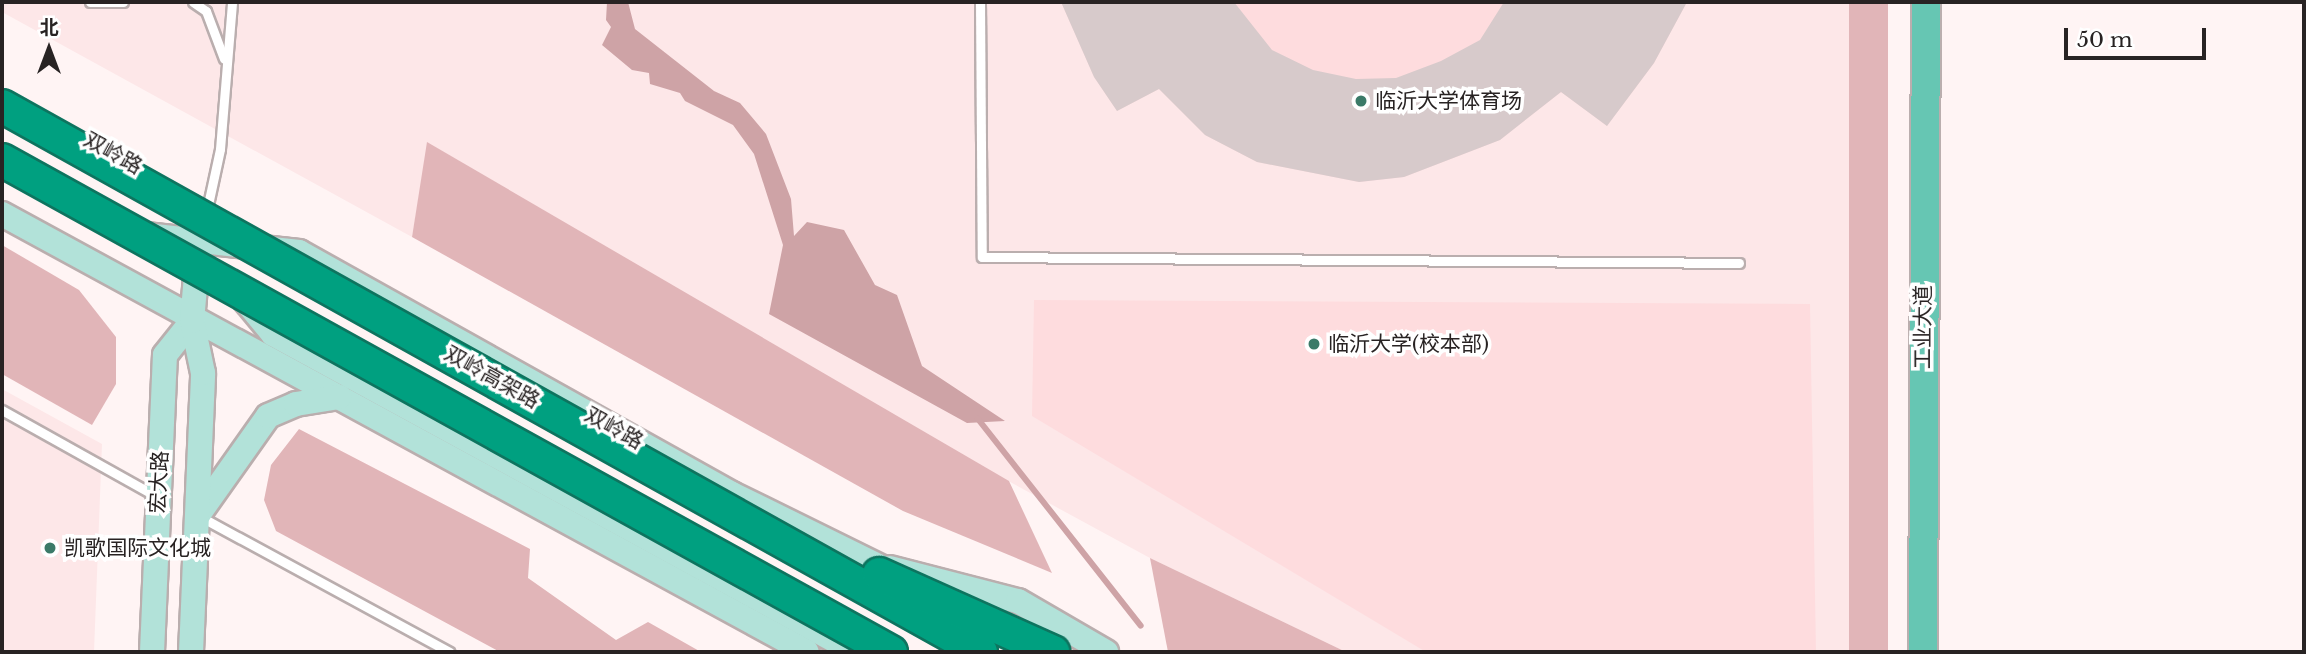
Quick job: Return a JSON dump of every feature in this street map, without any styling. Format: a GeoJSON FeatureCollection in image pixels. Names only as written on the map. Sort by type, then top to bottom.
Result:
{"type":"FeatureCollection","features":[{"type":"Feature","properties":{"kind":"highway","name":"双岭高架路"},"geometry":{"type":"LineString","coordinates":[[2,106],[732,510],[981,652]]}},
{"type":"Feature","properties":{"kind":"highway"},"geometry":{"type":"LineString","coordinates":[[2,160],[891,652]]}},
{"type":"Feature","properties":{"kind":"highway"},"geometry":{"type":"LineString","coordinates":[[732,510],[1053,652]]}},
{"type":"Feature","properties":{"kind":"highway"},"geometry":{"type":"LineString","coordinates":[[644,515],[846,652]]}},
{"type":"Feature","properties":{"kind":"main road","name":"工业大道"},"geometry":{"type":"LineString","coordinates":[[1923,652],[1926,2]]}},
{"type":"Feature","properties":{"kind":"main road","name":"工业大道"},"geometry":{"type":"LineString","coordinates":[[1941,652],[1944,2]]}},
{"type":"Feature","properties":{"kind":"main road","name":"双岭路"},"geometry":{"type":"LineString","coordinates":[[2,91],[149,173],[200,243],[273,334],[856,652]]}},
{"type":"Feature","properties":{"kind":"main road","name":"双岭路"},"geometry":{"type":"LineString","coordinates":[[2,172],[65,207],[125,232],[200,243],[299,252],[732,494],[884,566],[1015,652]]}},
{"type":"Feature","properties":{"kind":"main road"},"geometry":{"type":"LineString","coordinates":[[2,214],[192,321],[455,459],[807,652]]}},
{"type":"Feature","properties":{"kind":"main road","name":"宏大路"},"geometry":{"type":"LineString","coordinates":[[191,652],[203,373],[192,321],[200,243]]}},
{"type":"Feature","properties":{"kind":"main road","name":"宏大路"},"geometry":{"type":"LineString","coordinates":[[152,652],[166,355],[192,321]]}},
{"type":"Feature","properties":{"kind":"main road"},"geometry":{"type":"LineString","coordinates":[[198,515],[268,415],[296,404],[339,397]]}},
{"type":"Feature","properties":{"kind":"main road"},"geometry":{"type":"LineString","coordinates":[[455,459],[561,491]]}},
{"type":"Feature","properties":{"kind":"main road"},"geometry":{"type":"LineString","coordinates":[[884,566],[1018,601],[1106,652]]}},
{"type":"Feature","properties":{"kind":"lane"},"geometry":{"type":"LineString","coordinates":[[90,2],[123,2]]}},
{"type":"Feature","properties":{"kind":"lane"},"geometry":{"type":"LineString","coordinates":[[193,2],[206,12],[225,60]]}},
{"type":"Feature","properties":{"kind":"lane"},"geometry":{"type":"LineString","coordinates":[[200,243],[220,149],[225,60],[232,2]]}},
{"type":"Feature","properties":{"kind":"lane"},"geometry":{"type":"LineString","coordinates":[[980,2],[982,257],[1739,263]]}},
{"type":"Feature","properties":{"kind":"lane"},"geometry":{"type":"LineString","coordinates":[[2,410],[159,498]]}},
{"type":"Feature","properties":{"kind":"lane"},"geometry":{"type":"LineString","coordinates":[[198,515],[449,652]]}},
{"type":"Feature","properties":{"kind":"shaded area","name":"临沂大学(校本部)"},"geometry":{"type":"Polygon","coordinates":[[[2,2],[1851,2],[1861,652],[1346,652],[1150,558],[953,451],[428,143],[412,237],[2,12],[2,2]]]}},
{"type":"Feature","properties":{"kind":"shaded area"},"geometry":{"type":"Polygon","coordinates":[[[607,2],[628,2],[635,29],[714,91],[740,103],[766,134],[791,199],[794,236],[807,222],[844,230],[875,285],[897,295],[922,366],[1005,421],[967,423],[769,314],[783,245],[754,154],[733,125],[685,101],[680,93],[650,84],[649,73],[632,70],[602,45],[611,27],[606,20],[607,2]]]}},
{"type":"Feature","properties":{"kind":"shaded area","name":"临沂大学体育场"},"geometry":{"type":"Polygon","coordinates":[[[1061,2],[1687,2],[1654,63],[1607,126],[1561,92],[1500,140],[1404,177],[1359,182],[1257,162],[1205,135],[1159,89],[1117,111],[1094,77],[1061,2]]]}},
{"type":"Feature","properties":{"kind":"shaded area"},"geometry":{"type":"Polygon","coordinates":[[[1849,2],[1888,2],[1888,652],[1849,652],[1849,2]]]}},
{"type":"Feature","properties":{"kind":"shaded area"},"geometry":{"type":"Polygon","coordinates":[[[427,142],[1009,481],[1052,573],[903,511],[412,237],[427,142]]]}},
{"type":"Feature","properties":{"kind":"shaded area"},"geometry":{"type":"Polygon","coordinates":[[[2,245],[79,290],[116,337],[116,384],[92,425],[2,374],[2,245]]]}},
{"type":"Feature","properties":{"kind":"shaded area"},"geometry":{"type":"Polygon","coordinates":[[[1034,300],[1810,304],[1816,652],[1426,652],[1032,416],[1034,300]]]}},
{"type":"Feature","properties":{"kind":"shaded area","name":"凯歌国际文化城"},"geometry":{"type":"Polygon","coordinates":[[[2,389],[102,444],[94,652],[2,652],[2,389]]]}},
{"type":"Feature","properties":{"kind":"shaded area"},"geometry":{"type":"Polygon","coordinates":[[[299,429],[530,549],[528,578],[616,640],[648,622],[701,652],[500,652],[276,531],[264,500],[271,465],[299,429]]]}},
{"type":"Feature","properties":{"kind":"shaded area"},"geometry":{"type":"Polygon","coordinates":[[[1150,558],[1346,652],[1168,652],[1150,558]]]}},
{"type":"Feature","properties":{"kind":"building","name":"临沂大学体育场"},"geometry":{"type":"Polygon","coordinates":[[[1061,2],[1234,2],[1272,50],[1313,70],[1356,79],[1396,78],[1441,61],[1480,40],[1504,2],[1687,2],[1654,63],[1607,126],[1561,92],[1500,140],[1404,177],[1359,182],[1257,162],[1205,135],[1159,89],[1117,111],[1094,77],[1061,2]]]}},
{"type":"Feature","properties":{"kind":"waterway"},"geometry":{"type":"LineString","coordinates":[[978,419],[1141,626]]}},
{"type":"Feature","properties":{"kind":"place","name":"临沂大学体育场"},"geometry":{"type":"Point","coordinates":[1361,101]}},
{"type":"Feature","properties":{"kind":"place","name":"临沂大学(校本部)"},"geometry":{"type":"Point","coordinates":[1314,344]}},
{"type":"Feature","properties":{"kind":"place","name":"凯歌国际文化城"},"geometry":{"type":"Point","coordinates":[50,548]}}]}
